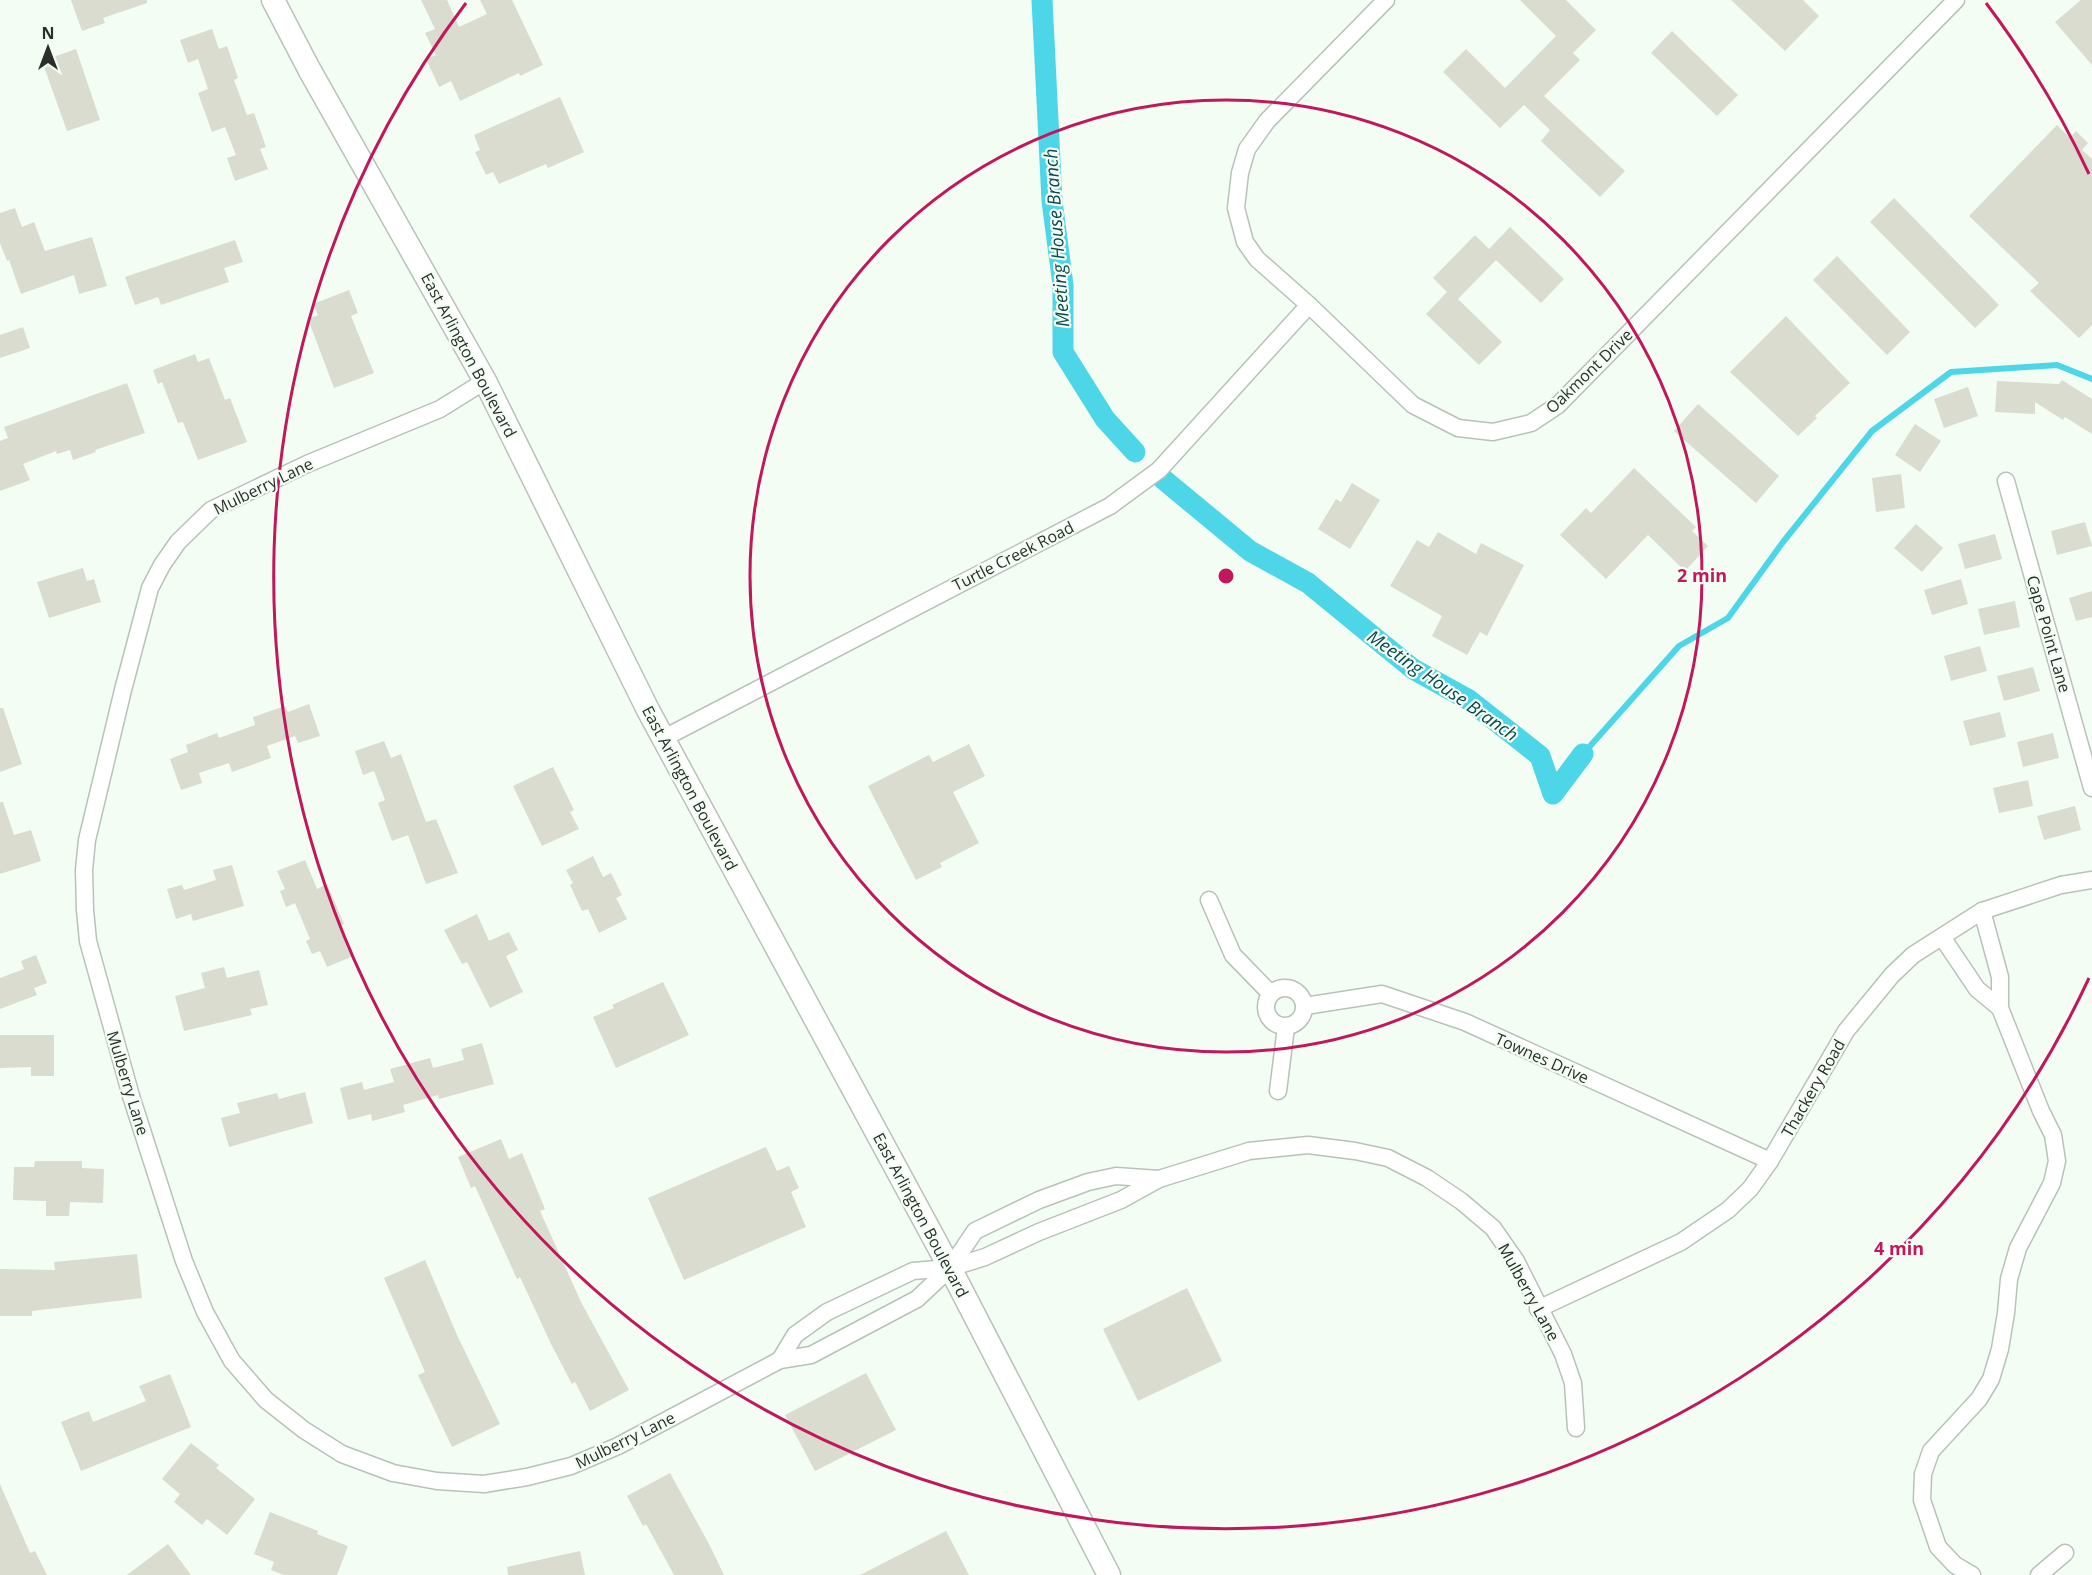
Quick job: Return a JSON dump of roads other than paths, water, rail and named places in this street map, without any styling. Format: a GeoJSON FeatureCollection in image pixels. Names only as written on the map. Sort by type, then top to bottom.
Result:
{"type":"FeatureCollection","features":[{"type":"Feature","properties":{"kind":"main road","name":"East Arlington Boulevard"},"geometry":{"type":"LineString","coordinates":[[273,0],[485,381],[664,738],[950,1268],[1109,1575]]}},
{"type":"Feature","properties":{"kind":"street","name":"Oakmont Drive"},"geometry":{"type":"LineString","coordinates":[[1386,0],[1267,121],[1247,149],[1240,173],[1236,208],[1245,242],[1257,260],[1309,305],[1413,405],[1458,428],[1493,432],[1531,423],[1558,405],[1956,0]]}},
{"type":"Feature","properties":{"kind":"street","name":"Turtle Creek Road"},"geometry":{"type":"LineString","coordinates":[[664,738],[1110,506],[1159,470],[1309,305]]}},
{"type":"Feature","properties":{"kind":"street","name":"Mulberry Lane"},"geometry":{"type":"LineString","coordinates":[[485,381],[440,409],[307,464],[211,510],[178,542],[150,588],[123,690],[87,840],[84,870],[88,941],[131,1096],[184,1261],[205,1312],[232,1361],[266,1401],[304,1430],[342,1454],[393,1473],[437,1481],[484,1484],[527,1477],[571,1466],[618,1446],[780,1360],[811,1355],[917,1299],[950,1268],[975,1231],[1039,1200],[1088,1182],[1116,1176],[1159,1179]]}},
{"type":"Feature","properties":{"kind":"street","name":"Cape Point Lane"},"geometry":{"type":"LineString","coordinates":[[2006,481],[2092,788]]}},
{"type":"Feature","properties":{"kind":"street","name":"Thackery Road"},"geometry":{"type":"LineString","coordinates":[[1538,1309],[1681,1242],[1728,1210],[1750,1189],[1770,1161],[1846,1031],[1892,975],[1913,955],[1982,911],[2061,885],[2092,880]]}},
{"type":"Feature","properties":{"kind":"street"},"geometry":{"type":"LineString","coordinates":[[1209,900],[1233,955],[1270,993]]}},
{"type":"Feature","properties":{"kind":"street"},"geometry":{"type":"LineString","coordinates":[[1972,1575],[1955,1565],[1938,1547],[1922,1500],[1923,1474],[1931,1451],[1979,1399],[1991,1379],[2000,1349],[2009,1279],[2018,1248],[2052,1183],[2057,1161],[2053,1135],[2000,1008],[2000,977],[1982,911]]}},
{"type":"Feature","properties":{"kind":"street"},"geometry":{"type":"LineString","coordinates":[[1942,937],[1977,989],[2000,1008]]}},
{"type":"Feature","properties":{"kind":"street"},"geometry":{"type":"LineString","coordinates":[[1284,987],[1298,992],[1305,1006],[1299,1020],[1286,1027],[1271,1021],[1264,1008],[1270,993],[1284,987]]}},
{"type":"Feature","properties":{"kind":"street","name":"Townes Drive"},"geometry":{"type":"LineString","coordinates":[[1305,1006],[1382,994],[1403,1001],[1465,1022],[1770,1161]]}},
{"type":"Feature","properties":{"kind":"street"},"geometry":{"type":"LineString","coordinates":[[1278,1091],[1286,1027]]}},
{"type":"Feature","properties":{"kind":"street","name":"Mulberry Lane"},"geometry":{"type":"LineString","coordinates":[[780,1360],[795,1335],[827,1312],[913,1271],[950,1268],[985,1257],[1039,1232],[1121,1200],[1159,1179],[1249,1151],[1308,1145],[1388,1158],[1427,1178],[1461,1201],[1493,1228],[1516,1261],[1538,1309],[1563,1354],[1573,1383],[1576,1428]]}},
{"type":"Feature","properties":{"kind":"street"},"geometry":{"type":"LineString","coordinates":[[2039,1575],[2065,1553]]}},
{"type":"Feature","properties":{"kind":"waterway","name":"Meeting House Branch"},"geometry":{"type":"LineString","coordinates":[[1042,0],[1052,201],[1063,285],[1063,352],[1105,419],[1135,452]]}},
{"type":"Feature","properties":{"kind":"waterway","name":"Meeting House Branch"},"geometry":{"type":"LineString","coordinates":[[1583,754],[1679,646],[1728,618],[1783,542],[1872,431],[1951,372],[2057,365],[2092,379]]}},
{"type":"Feature","properties":{"kind":"waterway","name":"Meeting House Branch"},"geometry":{"type":"LineString","coordinates":[[1163,479],[1250,551],[1308,583],[1413,669],[1469,700],[1540,756],[1553,794],[1583,754]]}}]}
